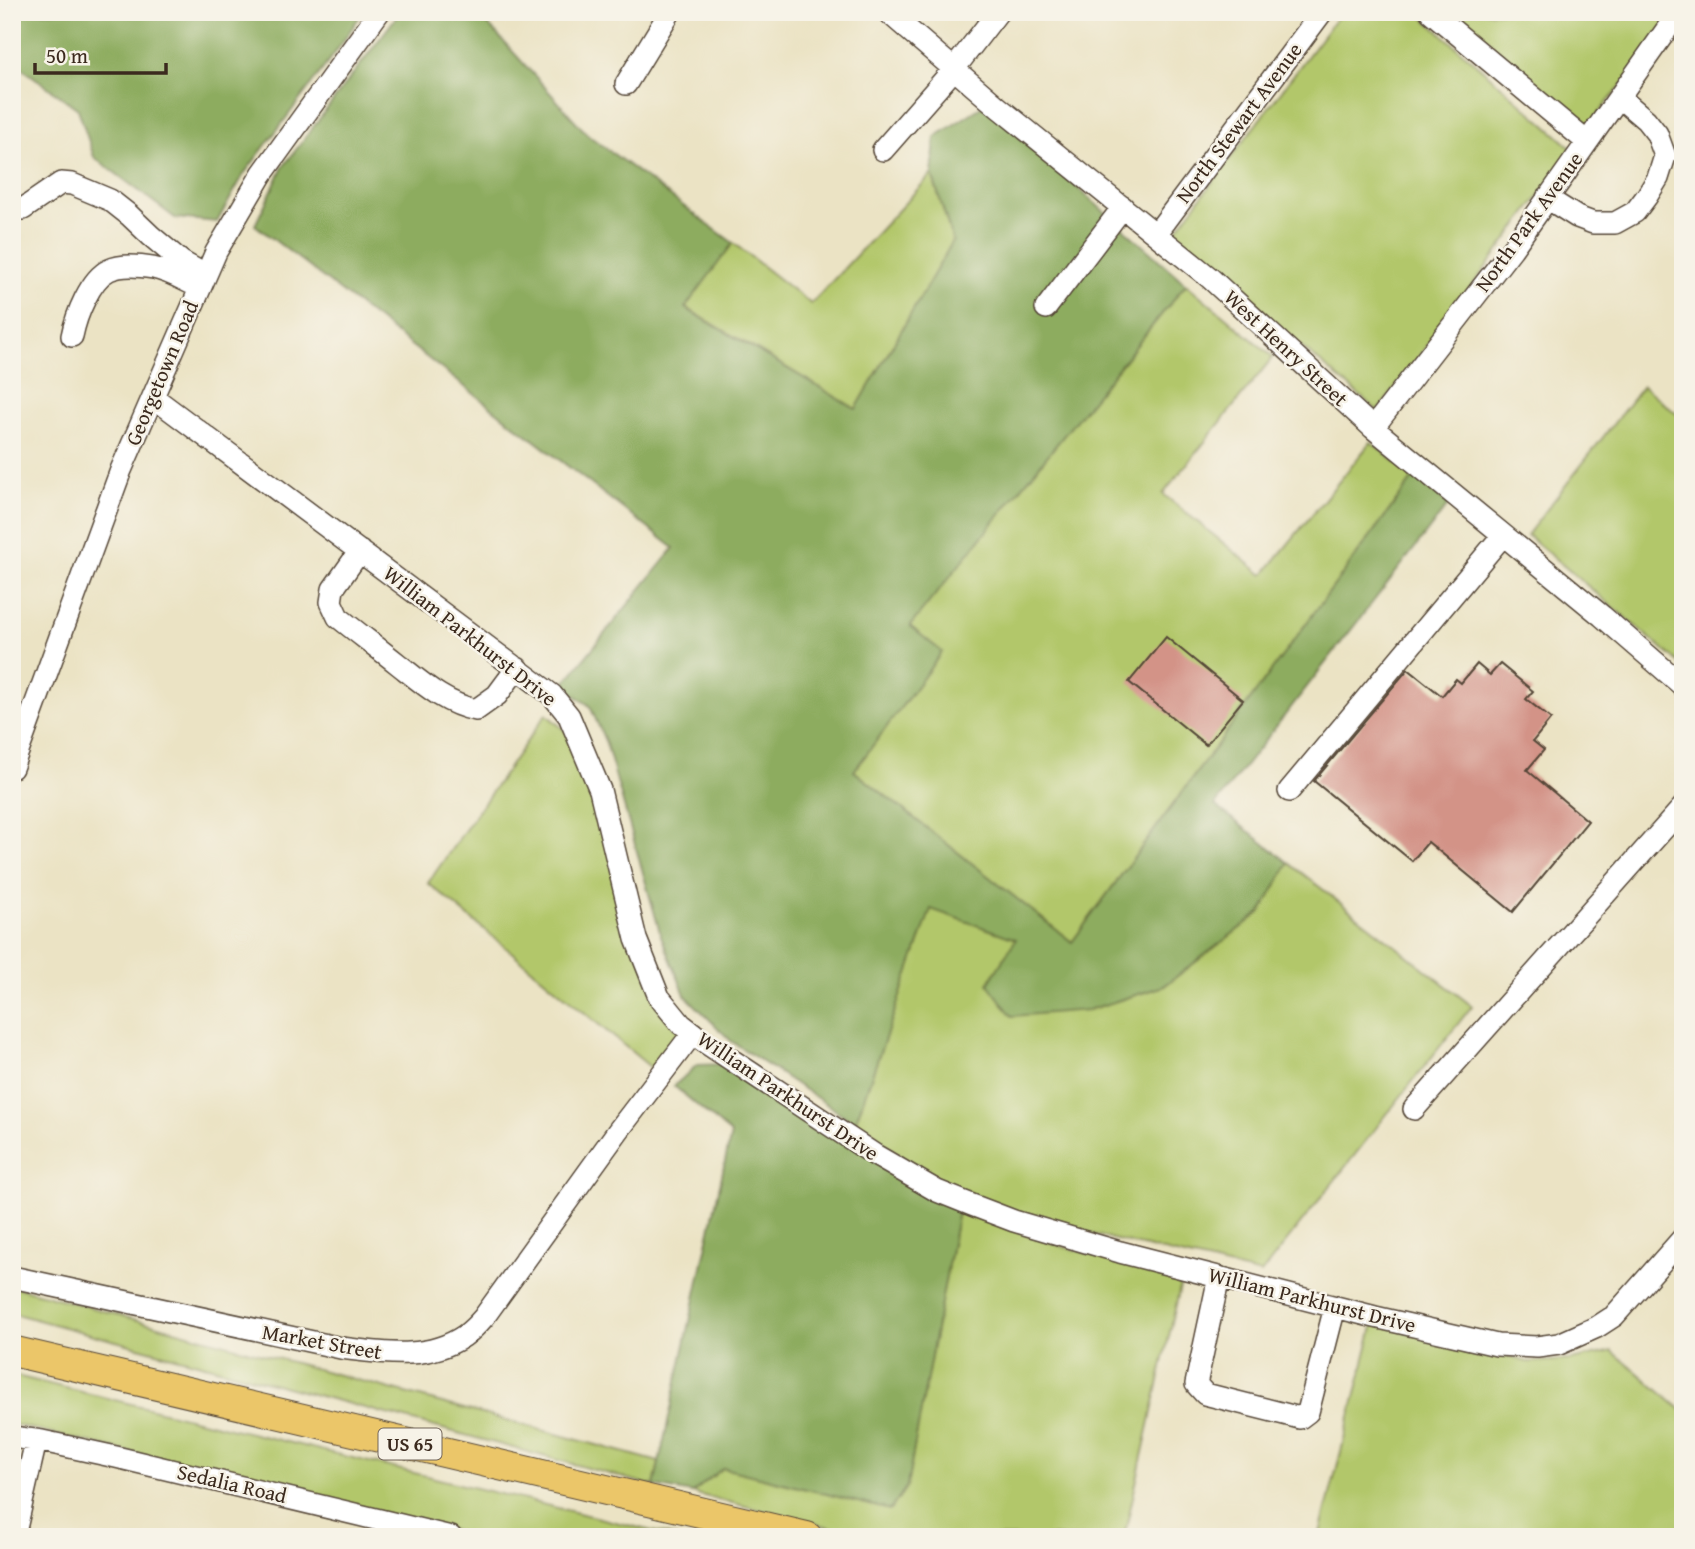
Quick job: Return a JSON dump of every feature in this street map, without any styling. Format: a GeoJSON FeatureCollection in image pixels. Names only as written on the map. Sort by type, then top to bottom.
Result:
{"type":"FeatureCollection","features":[{"type":"Feature","properties":{"kind":"highway","name":"US 65"},"geometry":{"type":"LineString","coordinates":[[12,1351],[807,1537]]}},
{"type":"Feature","properties":{"kind":"street","name":"Georgetown Road"},"geometry":{"type":"LineString","coordinates":[[12,768],[121,470],[216,251],[262,174],[379,12]]}},
{"type":"Feature","properties":{"kind":"street"},"geometry":{"type":"LineString","coordinates":[[626,84],[670,12]]}},
{"type":"Feature","properties":{"kind":"street","name":"West Henry Street"},"geometry":{"type":"LineString","coordinates":[[888,12],[1210,278],[1373,428],[1683,686]]}},
{"type":"Feature","properties":{"kind":"street"},"geometry":{"type":"LineString","coordinates":[[883,150],[954,69],[998,12]]}},
{"type":"Feature","properties":{"kind":"street","name":"North Stewart Avenue"},"geometry":{"type":"LineString","coordinates":[[1156,234],[1322,12]]}},
{"type":"Feature","properties":{"kind":"street"},"geometry":{"type":"LineString","coordinates":[[1431,12],[1587,142]]}},
{"type":"Feature","properties":{"kind":"street","name":"North Park Avenue"},"geometry":{"type":"LineString","coordinates":[[1373,428],[1512,248],[1679,12]]}},
{"type":"Feature","properties":{"kind":"street"},"geometry":{"type":"LineString","coordinates":[[1547,198],[1577,217],[1593,223],[1615,223],[1635,212],[1647,196],[1658,178],[1665,156],[1657,134],[1646,120],[1619,97]]}},
{"type":"Feature","properties":{"kind":"street"},"geometry":{"type":"LineString","coordinates":[[23,209],[61,183],[72,184],[110,200],[202,281]]}},
{"type":"Feature","properties":{"kind":"street"},"geometry":{"type":"LineString","coordinates":[[1046,308],[1123,207]]}},
{"type":"Feature","properties":{"kind":"street"},"geometry":{"type":"LineString","coordinates":[[72,335],[82,305],[96,281],[109,270],[131,266],[155,268],[202,281]]}},
{"type":"Feature","properties":{"kind":"street","name":"William Parkhurst Drive"},"geometry":{"type":"LineString","coordinates":[[153,397],[552,695],[569,716],[600,790],[636,939],[659,997],[692,1033],[875,1155],[937,1191],[1014,1221],[1120,1252],[1497,1345],[1537,1347],[1559,1343],[1597,1327],[1614,1316],[1683,1238]]}},
{"type":"Feature","properties":{"kind":"street"},"geometry":{"type":"LineString","coordinates":[[1289,791],[1503,535]]}},
{"type":"Feature","properties":{"kind":"street"},"geometry":{"type":"LineString","coordinates":[[360,551],[333,589],[331,602],[338,617],[429,688],[447,700],[476,710],[497,695],[517,668]]}},
{"type":"Feature","properties":{"kind":"street"},"geometry":{"type":"LineString","coordinates":[[1414,1109],[1683,807]]}},
{"type":"Feature","properties":{"kind":"street","name":"Market Street"},"geometry":{"type":"LineString","coordinates":[[12,1278],[341,1348],[384,1353],[430,1351],[465,1335],[484,1317],[692,1033]]}},
{"type":"Feature","properties":{"kind":"street"},"geometry":{"type":"LineString","coordinates":[[1219,1277],[1196,1384],[1205,1394],[1300,1418],[1308,1412],[1335,1307]]}},
{"type":"Feature","properties":{"kind":"street","name":"Sedalia Road"},"geometry":{"type":"LineString","coordinates":[[12,1437],[116,1457],[451,1537]]}},
{"type":"Feature","properties":{"kind":"street"},"geometry":{"type":"LineString","coordinates":[[14,1537],[36,1441]]}},
{"type":"Feature","properties":{"kind":"green space"},"geometry":{"type":"Polygon","coordinates":[[[12,12],[363,12],[244,174],[217,222],[175,218],[94,157],[78,109],[12,61],[12,12]]]}},
{"type":"Feature","properties":{"kind":"green space"},"geometry":{"type":"Polygon","coordinates":[[[400,12],[477,12],[588,135],[733,243],[685,308],[856,409],[953,241],[932,174],[935,137],[984,105],[1186,284],[910,626],[942,652],[854,771],[1072,942],[1414,477],[1449,504],[1215,805],[1289,863],[1261,912],[1164,986],[1088,1010],[1012,1016],[988,984],[1016,939],[931,909],[855,1123],[731,1041],[685,995],[661,936],[606,743],[590,706],[562,686],[674,548],[255,225],[283,167],[400,12]]]}},
{"type":"Feature","properties":{"kind":"green space"},"geometry":{"type":"Polygon","coordinates":[[[1341,12],[1417,12],[1574,150],[1378,411],[1177,242],[1177,229],[1341,12]]]}},
{"type":"Feature","properties":{"kind":"green space"},"geometry":{"type":"Polygon","coordinates":[[[1451,12],[1683,12],[1587,127],[1451,12]]]}},
{"type":"Feature","properties":{"kind":"green space"},"geometry":{"type":"Polygon","coordinates":[[[932,174],[953,241],[856,409],[685,307],[733,243],[811,304],[932,174]]]}},
{"type":"Feature","properties":{"kind":"green space"},"geometry":{"type":"Polygon","coordinates":[[[1186,284],[1273,357],[1163,494],[1263,575],[1371,442],[1414,477],[1072,942],[854,771],[942,652],[909,626],[1186,284]]]}},
{"type":"Feature","properties":{"kind":"green space"},"geometry":{"type":"Polygon","coordinates":[[[1643,386],[1683,419],[1683,666],[1527,535],[1643,386]]]}},
{"type":"Feature","properties":{"kind":"green space"},"geometry":{"type":"Polygon","coordinates":[[[546,714],[570,735],[591,771],[626,924],[681,1027],[678,1051],[661,1076],[428,883],[546,714]]]}},
{"type":"Feature","properties":{"kind":"green space"},"geometry":{"type":"Polygon","coordinates":[[[1289,863],[1472,1006],[1261,1274],[1057,1226],[974,1199],[909,1162],[855,1123],[931,908],[1016,939],[1088,1010],[1164,986],[1261,912],[1289,863]]]}},
{"type":"Feature","properties":{"kind":"green space"},"geometry":{"type":"Polygon","coordinates":[[[724,1064],[958,1211],[907,1486],[890,1510],[723,1468],[692,1493],[654,1486],[731,1134],[674,1086],[697,1065],[724,1064]]]}},
{"type":"Feature","properties":{"kind":"green space"},"geometry":{"type":"Polygon","coordinates":[[[958,1211],[1064,1247],[1182,1278],[1124,1537],[870,1537],[692,1493],[723,1468],[891,1509],[907,1485],[958,1211]]]}},
{"type":"Feature","properties":{"kind":"green space"},"geometry":{"type":"Polygon","coordinates":[[[12,1286],[659,1462],[654,1486],[12,1313],[12,1286]]]}},
{"type":"Feature","properties":{"kind":"green space"},"geometry":{"type":"Polygon","coordinates":[[[1374,1323],[1528,1362],[1571,1360],[1612,1351],[1683,1411],[1683,1537],[1319,1537],[1374,1323]]]}},
{"type":"Feature","properties":{"kind":"green space"},"geometry":{"type":"Polygon","coordinates":[[[12,1375],[677,1537],[480,1537],[12,1424],[12,1375]]]}},
{"type":"Feature","properties":{"kind":"building"},"geometry":{"type":"Polygon","coordinates":[[[1166,637],[1243,700],[1206,745],[1129,682],[1166,637]]]}},
{"type":"Feature","properties":{"kind":"building"},"geometry":{"type":"Polygon","coordinates":[[[1477,664],[1490,675],[1500,664],[1533,691],[1526,699],[1551,719],[1533,741],[1544,750],[1527,770],[1588,821],[1513,912],[1428,842],[1412,861],[1314,781],[1408,669],[1442,696],[1456,679],[1461,683],[1477,664]]]}}]}
